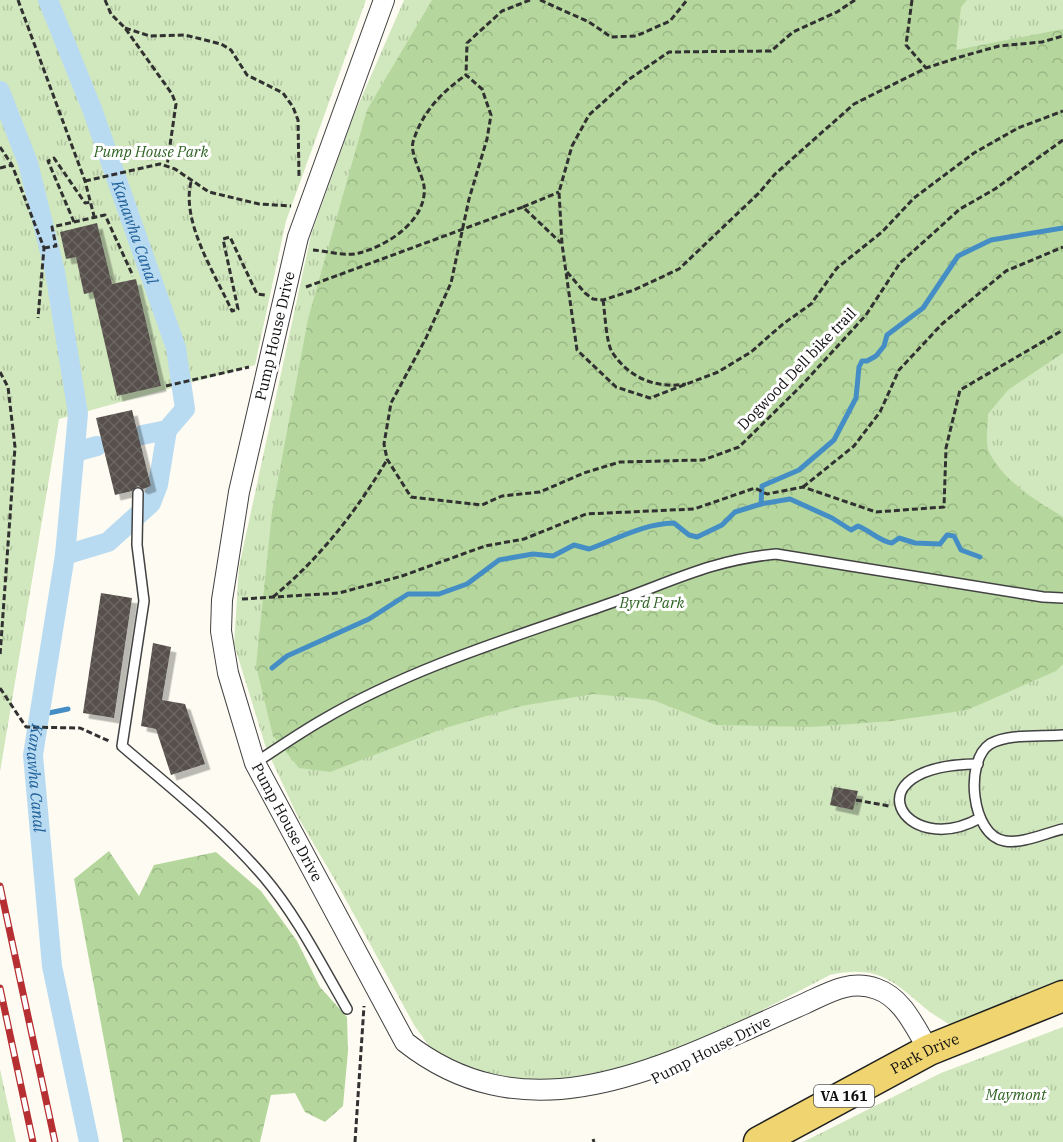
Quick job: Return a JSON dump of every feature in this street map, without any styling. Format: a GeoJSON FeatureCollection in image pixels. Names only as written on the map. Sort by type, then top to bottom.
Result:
{"type":"FeatureCollection","features":[{"type":"Feature","properties":{"kind":"main road","name":"Park Drive"},"geometry":{"type":"LineString","coordinates":[[759,1142],[929,1050],[1063,996]]}},
{"type":"Feature","properties":{"kind":"street","name":"Pump House Drive"},"geometry":{"type":"LineString","coordinates":[[384,0],[294,252],[239,492],[222,600],[221,631],[228,673],[255,763],[405,1042],[422,1063],[439,1077],[472,1097]]}},
{"type":"Feature","properties":{"kind":"street","name":"Pump House Drive"},"geometry":{"type":"LineString","coordinates":[[615,1099],[786,1011],[844,986],[862,985],[893,997],[906,1012],[929,1050]]}},
{"type":"Feature","properties":{"kind":"lane"},"geometry":{"type":"LineString","coordinates":[[138,493],[137,544],[144,601],[122,746],[225,834],[265,878],[298,924],[347,1009]]}},
{"type":"Feature","properties":{"kind":"lane"},"geometry":{"type":"LineString","coordinates":[[255,763],[325,718],[405,679],[465,654],[636,594],[687,572],[738,557],[776,554],[1042,597],[1063,598]]}},
{"type":"Feature","properties":{"kind":"lane"},"geometry":{"type":"LineString","coordinates":[[1063,735],[1003,740],[990,744],[981,753],[974,783],[976,810],[992,837],[1004,842],[1017,841],[1063,829]]}},
{"type":"Feature","properties":{"kind":"lane"},"geometry":{"type":"LineString","coordinates":[[978,764],[946,765],[918,775],[900,790],[897,802],[903,814],[915,823],[941,829],[968,825],[980,818]]}},
{"type":"Feature","properties":{"kind":"path"},"geometry":{"type":"LineString","coordinates":[[18,0],[85,182],[94,216]]}},
{"type":"Feature","properties":{"kind":"path"},"geometry":{"type":"LineString","coordinates":[[105,0],[111,14],[125,28],[172,94],[176,104],[167,166]]}},
{"type":"Feature","properties":{"kind":"path"},"geometry":{"type":"LineString","coordinates":[[466,75],[467,43],[502,11],[530,0]]}},
{"type":"Feature","properties":{"kind":"path"},"geometry":{"type":"LineString","coordinates":[[540,0],[589,22],[611,37],[636,36],[670,21],[687,0]]}},
{"type":"Feature","properties":{"kind":"path"},"geometry":{"type":"LineString","coordinates":[[855,0],[837,12],[793,32],[771,51],[669,52],[628,80],[589,116],[572,146],[559,192],[562,244],[577,350],[616,387],[650,398],[718,372],[751,352],[783,324],[811,304],[837,268],[882,232],[914,198],[974,153],[1018,128],[1063,111]]}},
{"type":"Feature","properties":{"kind":"path"},"geometry":{"type":"LineString","coordinates":[[912,0],[906,45],[926,68]]}},
{"type":"Feature","properties":{"kind":"path"},"geometry":{"type":"LineString","coordinates":[[125,28],[150,36],[186,35],[221,44],[231,50],[247,75],[283,93],[293,107],[298,120],[298,183]]}},
{"type":"Feature","properties":{"kind":"path"},"geometry":{"type":"LineString","coordinates":[[567,272],[585,293],[593,299],[603,300],[634,290],[679,269],[759,193],[775,174],[854,104],[926,68],[999,46],[1042,42],[1063,36]]}},
{"type":"Feature","properties":{"kind":"path"},"geometry":{"type":"LineString","coordinates":[[272,598],[301,574],[326,547],[359,507],[387,459],[384,444],[391,404],[426,338],[451,283],[461,231],[487,139],[490,115],[482,89],[466,75]]}},
{"type":"Feature","properties":{"kind":"path"},"geometry":{"type":"LineString","coordinates":[[294,252],[312,250],[358,254],[399,235],[418,214],[424,188],[412,144],[426,113],[445,90],[466,75]]}},
{"type":"Feature","properties":{"kind":"path","name":"Dogwood Dell bike trail"},"geometry":{"type":"LineString","coordinates":[[387,459],[411,496],[482,505],[502,496],[540,492],[584,473],[620,462],[703,460],[739,447],[801,386],[866,315],[900,263],[960,209],[995,189],[1063,140]]}},
{"type":"Feature","properties":{"kind":"path"},"geometry":{"type":"LineString","coordinates":[[0,147],[12,165],[44,248],[38,318]]}},
{"type":"Feature","properties":{"kind":"path"},"geometry":{"type":"LineString","coordinates":[[74,222],[48,161],[54,158],[85,203],[92,202]]}},
{"type":"Feature","properties":{"kind":"path"},"geometry":{"type":"LineString","coordinates":[[85,182],[160,164],[209,192],[259,204],[310,207]]}},
{"type":"Feature","properties":{"kind":"path"},"geometry":{"type":"LineString","coordinates":[[0,168],[12,165]]}},
{"type":"Feature","properties":{"kind":"path"},"geometry":{"type":"LineString","coordinates":[[191,182],[188,195],[190,216],[232,311],[238,309],[223,239],[230,237],[257,294],[283,297],[344,271],[461,231],[559,192]]}},
{"type":"Feature","properties":{"kind":"path"},"geometry":{"type":"LineString","coordinates":[[524,207],[562,244]]}},
{"type":"Feature","properties":{"kind":"path"},"geometry":{"type":"LineString","coordinates":[[44,248],[56,246],[52,227],[105,215],[133,276]]}},
{"type":"Feature","properties":{"kind":"path"},"geometry":{"type":"LineString","coordinates":[[222,600],[350,591],[402,576],[485,546],[524,539],[586,514],[694,509],[755,488],[766,494],[803,487],[854,446],[880,412],[899,369],[942,324],[1006,271],[1063,247]]}},
{"type":"Feature","properties":{"kind":"path"},"geometry":{"type":"LineString","coordinates":[[603,300],[611,350],[636,376],[664,387],[693,383]]}},
{"type":"Feature","properties":{"kind":"path"},"geometry":{"type":"LineString","coordinates":[[803,487],[876,512],[944,507],[946,448],[960,390],[1063,330]]}},
{"type":"Feature","properties":{"kind":"path"},"geometry":{"type":"LineString","coordinates":[[166,386],[248,366]]}},
{"type":"Feature","properties":{"kind":"path"},"geometry":{"type":"LineString","coordinates":[[0,372],[8,387],[15,447],[0,656]]}},
{"type":"Feature","properties":{"kind":"path"},"geometry":{"type":"LineString","coordinates":[[0,688],[26,727],[80,728],[122,746]]}},
{"type":"Feature","properties":{"kind":"path"},"geometry":{"type":"LineString","coordinates":[[856,800],[900,808]]}},
{"type":"Feature","properties":{"kind":"path"},"geometry":{"type":"LineString","coordinates":[[355,1142],[367,971]]}},
{"type":"Feature","properties":{"kind":"green space","name":"Pump House Park"},"geometry":{"type":"Polygon","coordinates":[[[0,0],[366,0],[286,221],[255,365],[59,419],[0,772],[0,0]]]}},
{"type":"Feature","properties":{"kind":"green space","name":"Byrd Park"},"geometry":{"type":"Polygon","coordinates":[[[404,0],[1063,0],[1063,983],[954,1027],[879,975],[857,972],[830,975],[616,1086],[575,1099],[549,1101],[492,1092],[437,1057],[414,1025],[298,817],[266,748],[234,644],[239,567],[311,235],[353,117],[404,0]]]}},
{"type":"Feature","properties":{"kind":"green space","name":"Byrd Park"},"geometry":{"type":"Polygon","coordinates":[[[432,0],[967,0],[961,7],[956,50],[1063,29],[1063,353],[1008,390],[988,414],[987,439],[989,452],[1003,472],[1042,504],[1063,517],[1063,664],[1056,671],[967,710],[891,721],[811,727],[716,725],[653,700],[594,694],[521,706],[445,728],[330,772],[299,768],[273,736],[256,666],[272,512],[308,319],[367,110],[432,0]]]}},
{"type":"Feature","properties":{"kind":"green space"},"geometry":{"type":"Polygon","coordinates":[[[109,851],[139,896],[154,865],[216,852],[261,891],[297,941],[320,987],[347,1017],[348,1051],[343,1106],[325,1122],[305,1112],[295,1093],[271,1095],[260,1142],[123,1142],[74,879],[109,851]]]}},
{"type":"Feature","properties":{"kind":"green space","name":"Maymont"},"geometry":{"type":"Polygon","coordinates":[[[1063,1027],[1063,1142],[803,1142],[941,1073],[1063,1027]]]}},
{"type":"Feature","properties":{"kind":"green space"},"geometry":{"type":"Polygon","coordinates":[[[0,1069],[16,1142],[0,1142],[0,1069]]]}},
{"type":"Feature","properties":{"kind":"building"},"geometry":{"type":"Polygon","coordinates":[[[97,223],[112,284],[136,279],[161,386],[117,396],[93,292],[84,294],[76,257],[66,259],[60,232],[97,223]]]}},
{"type":"Feature","properties":{"kind":"building"},"geometry":{"type":"Polygon","coordinates":[[[132,410],[151,486],[143,489],[138,486],[132,491],[115,495],[96,418],[132,410]]]}},
{"type":"Feature","properties":{"kind":"building"},"geometry":{"type":"Polygon","coordinates":[[[101,593],[132,598],[114,718],[83,713],[101,593]]]}},
{"type":"Feature","properties":{"kind":"building"},"geometry":{"type":"Polygon","coordinates":[[[153,643],[171,647],[162,700],[185,704],[205,764],[171,775],[156,729],[141,726],[153,643]]]}},
{"type":"Feature","properties":{"kind":"building"},"geometry":{"type":"Polygon","coordinates":[[[834,787],[858,791],[853,810],[830,805],[834,787]]]}},
{"type":"Feature","properties":{"kind":"waterway","name":"Kanawha Canal"},"geometry":{"type":"LineString","coordinates":[[48,0],[92,109],[176,348],[185,409],[167,430],[158,485],[151,503],[108,542],[65,555],[33,755],[52,966],[89,1142]]}},
{"type":"Feature","properties":{"kind":"waterway"},"geometry":{"type":"LineString","coordinates":[[0,91],[28,163],[55,272],[78,414],[65,555]]}},
{"type":"Feature","properties":{"kind":"waterway"},"geometry":{"type":"LineString","coordinates":[[272,668],[287,656],[369,619],[408,594],[439,594],[467,584],[499,560],[533,554],[553,556],[574,545],[589,549],[640,529],[662,524],[674,523],[689,535],[697,537],[722,525],[735,512],[761,504],[762,486],[799,470],[834,440],[856,398],[859,367],[862,361],[876,356],[884,346],[887,335],[923,308],[958,256],[991,240],[1063,228]]}},
{"type":"Feature","properties":{"kind":"waterway","name":"Kanawha Canal"},"geometry":{"type":"LineString","coordinates":[[142,435],[167,430]]}},
{"type":"Feature","properties":{"kind":"waterway","name":"Kanawha Canal"},"geometry":{"type":"LineString","coordinates":[[75,452],[97,446]]}},
{"type":"Feature","properties":{"kind":"waterway"},"geometry":{"type":"LineString","coordinates":[[761,504],[790,499],[832,518],[851,530],[858,526],[892,543],[899,538],[915,543],[940,544],[947,535],[954,536],[961,550],[980,557]]}},
{"type":"Feature","properties":{"kind":"waterway"},"geometry":{"type":"LineString","coordinates":[[39,715],[68,709]]}},
{"type":"Feature","properties":{"kind":"railway"},"geometry":{"type":"LineString","coordinates":[[0,886],[55,1142]]}},
{"type":"Feature","properties":{"kind":"railway"},"geometry":{"type":"LineString","coordinates":[[0,988],[33,1142]]}}]}
